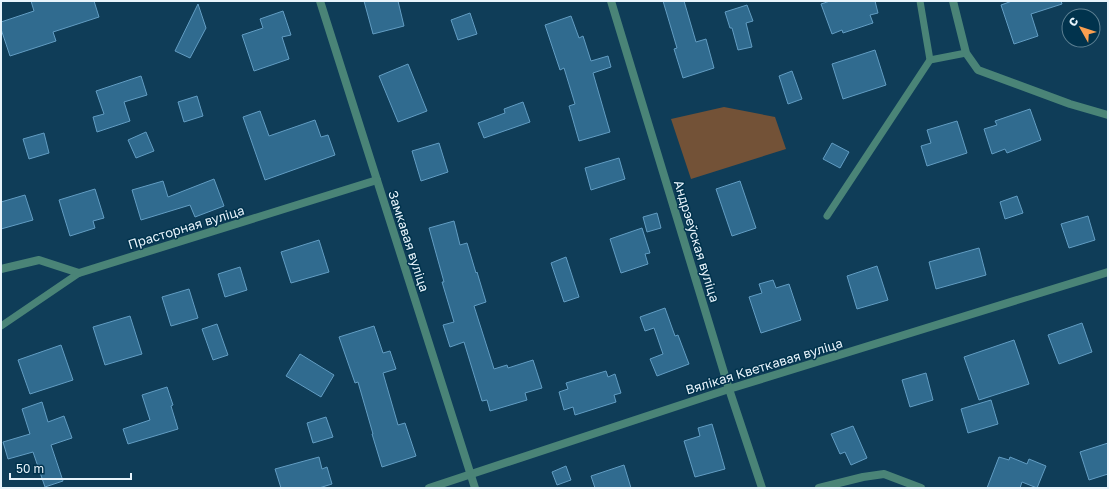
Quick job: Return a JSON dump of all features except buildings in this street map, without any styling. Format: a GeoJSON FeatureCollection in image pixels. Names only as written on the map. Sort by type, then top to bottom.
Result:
{"type":"FeatureCollection","features":[{"type":"Feature","properties":{"kind":"street","name":"Замкавая вуліца"},"geometry":{"type":"LineString","coordinates":[[320,1],[475,488]]}},
{"type":"Feature","properties":{"kind":"street","name":"Андрэеўская вуліца"},"geometry":{"type":"LineString","coordinates":[[611,1],[729,389],[762,488]]}},
{"type":"Feature","properties":{"kind":"street"},"geometry":{"type":"LineString","coordinates":[[953,1],[966,53],[978,70],[1070,104],[1108,115]]}},
{"type":"Feature","properties":{"kind":"street","name":"Прасторная вуліца"},"geometry":{"type":"LineString","coordinates":[[79,273],[377,180]]}},
{"type":"Feature","properties":{"kind":"street"},"geometry":{"type":"LineString","coordinates":[[1,269],[40,260],[79,273]]}},
{"type":"Feature","properties":{"kind":"street","name":"Вялікая Кветкавая вуліца"},"geometry":{"type":"LineString","coordinates":[[429,488],[729,389],[1108,272]]}},
{"type":"Feature","properties":{"kind":"street"},"geometry":{"type":"LineString","coordinates":[[819,488],[864,477],[884,474],[920,488]]}},
{"type":"Feature","properties":{"kind":"lane"},"geometry":{"type":"LineString","coordinates":[[827,216],[930,60],[920,1]]}},
{"type":"Feature","properties":{"kind":"lane"},"geometry":{"type":"LineString","coordinates":[[930,60],[966,53]]}},
{"type":"Feature","properties":{"kind":"lane"},"geometry":{"type":"LineString","coordinates":[[1,326],[79,273]]}},
{"type":"Feature","properties":{"kind":"shaded area"},"geometry":{"type":"Polygon","coordinates":[[[724,107],[775,117],[786,149],[691,179],[671,119],[724,107]]]}}]}
